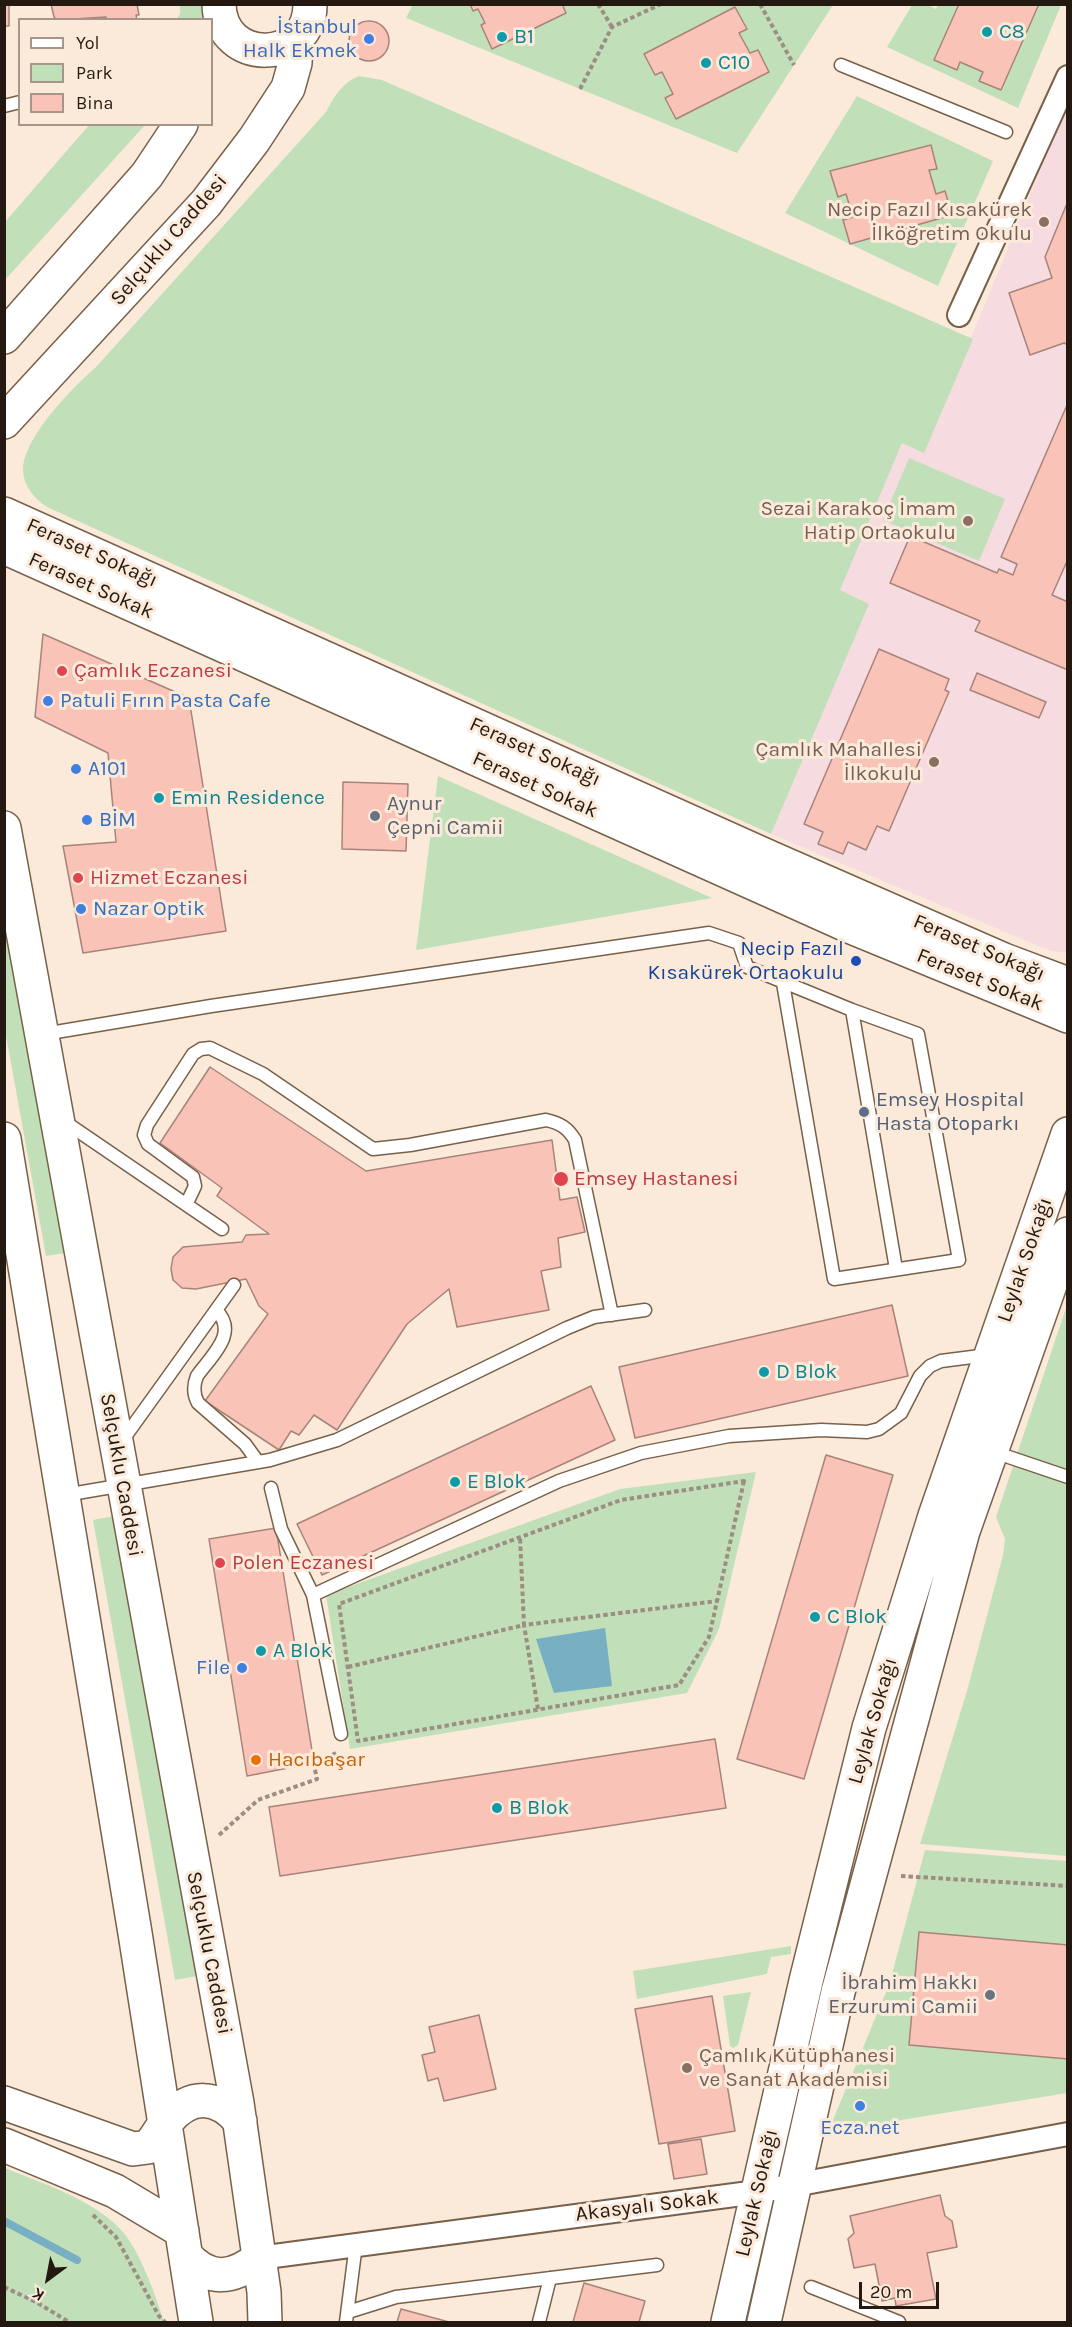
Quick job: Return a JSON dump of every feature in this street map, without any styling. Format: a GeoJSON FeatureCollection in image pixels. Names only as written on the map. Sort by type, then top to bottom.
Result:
{"type":"FeatureCollection","features":[{"type":"Feature","properties":{"kind":"street","name":"Selçuklu Caddesi"},"geometry":{"type":"LineString","coordinates":[[4,422],[206,203],[254,140],[288,88],[295,63],[296,39],[305,27],[310,4]]}},
{"type":"Feature","properties":{"kind":"street"},"geometry":{"type":"LineString","coordinates":[[219,12],[229,34],[240,44],[254,50],[269,51],[296,39]]}},
{"type":"Feature","properties":{"kind":"street"},"geometry":{"type":"LineString","coordinates":[[213,45],[219,12]]}},
{"type":"Feature","properties":{"kind":"street"},"geometry":{"type":"LineString","coordinates":[[959,315],[1068,77]]}},
{"type":"Feature","properties":{"kind":"street"},"geometry":{"type":"LineString","coordinates":[[4,337],[147,175],[180,126]]}},
{"type":"Feature","properties":{"kind":"street","name":"Feraset Sokağı"},"geometry":{"type":"LineString","coordinates":[[4,514],[760,853],[1004,960],[1068,984]]}},
{"type":"Feature","properties":{"kind":"street","name":"Feraset Sokak"},"geometry":{"type":"LineString","coordinates":[[4,547],[849,926],[1068,1016]]}},
{"type":"Feature","properties":{"kind":"street","name":"Selçuklu Caddesi"},"geometry":{"type":"LineString","coordinates":[[4,828],[44,1034],[55,1115],[240,2121],[259,2258],[265,2322]]}},
{"type":"Feature","properties":{"kind":"street","name":"Leylak Sokağı"},"geometry":{"type":"LineString","coordinates":[[728,2322],[757,2192],[869,1728],[935,1516],[1068,1134]]}},
{"type":"Feature","properties":{"kind":"street"},"geometry":{"type":"LineString","coordinates":[[4,1139],[196,2322]]}},
{"type":"Feature","properties":{"kind":"street","name":"Leylak Sokağı"},"geometry":{"type":"LineString","coordinates":[[764,2322],[792,2186],[838,1992],[963,1531],[1068,1234]]}},
{"type":"Feature","properties":{"kind":"street"},"geometry":{"type":"LineString","coordinates":[[4,2103],[133,2149],[148,2147],[165,2123],[181,2108],[200,2101],[222,2104],[240,2121]]}},
{"type":"Feature","properties":{"kind":"street","name":"Akasyalı Sokak"},"geometry":{"type":"LineString","coordinates":[[259,2258],[757,2192],[1068,2134]]}},
{"type":"Feature","properties":{"kind":"street"},"geometry":{"type":"LineString","coordinates":[[4,2145],[115,2191],[184,2243],[196,2267],[218,2275],[239,2270],[259,2258]]}},
{"type":"Feature","properties":{"kind":"lane"},"geometry":{"type":"LineString","coordinates":[[841,65],[1006,132]]}},
{"type":"Feature","properties":{"kind":"lane"},"geometry":{"type":"LineString","coordinates":[[44,1034],[211,1006],[709,933],[739,943],[747,968],[918,1034],[959,1260],[834,1279],[783,983]]}},
{"type":"Feature","properties":{"kind":"lane"},"geometry":{"type":"LineString","coordinates":[[852,1010],[896,1269]]}},
{"type":"Feature","properties":{"kind":"lane"},"geometry":{"type":"LineString","coordinates":[[187,1203],[195,1186],[193,1177],[148,1144],[144,1135],[147,1125],[193,1054],[201,1049],[210,1048],[263,1074],[373,1149],[410,1145],[546,1120],[556,1122],[566,1127],[575,1140],[612,1315]]}},
{"type":"Feature","properties":{"kind":"lane"},"geometry":{"type":"LineString","coordinates":[[55,1115],[222,1229]]}},
{"type":"Feature","properties":{"kind":"lane"},"geometry":{"type":"LineString","coordinates":[[117,1450],[234,1285]]}},
{"type":"Feature","properties":{"kind":"lane"},"geometry":{"type":"LineString","coordinates":[[216,1310],[226,1325],[226,1335],[197,1376],[194,1383],[195,1398],[245,1444],[258,1462]]}},
{"type":"Feature","properties":{"kind":"lane"},"geometry":{"type":"LineString","coordinates":[[63,1496],[123,1487],[299,1453],[337,1440],[567,1328],[594,1317],[645,1310]]}},
{"type":"Feature","properties":{"kind":"lane"},"geometry":{"type":"LineString","coordinates":[[313,1595],[559,1481],[641,1453],[729,1436],[821,1430],[867,1432],[879,1429],[901,1413],[920,1376],[930,1366],[941,1360],[992,1354]]}},
{"type":"Feature","properties":{"kind":"lane"},"geometry":{"type":"LineString","coordinates":[[990,1451],[1068,1477]]}},
{"type":"Feature","properties":{"kind":"lane"},"geometry":{"type":"LineString","coordinates":[[272,1488],[280,1529],[313,1595],[341,1734]]}},
{"type":"Feature","properties":{"kind":"lane"},"geometry":{"type":"LineString","coordinates":[[356,2244],[347,2317],[396,2297],[657,2265]]}},
{"type":"Feature","properties":{"kind":"lane"},"geometry":{"type":"LineString","coordinates":[[539,2322],[550,2278]]}},
{"type":"Feature","properties":{"kind":"lane"},"geometry":{"type":"LineString","coordinates":[[812,2287],[899,2322]]}},
{"type":"Feature","properties":{"kind":"path"},"geometry":{"type":"LineString","coordinates":[[598,4],[612,27]]}},
{"type":"Feature","properties":{"kind":"path"},"geometry":{"type":"LineString","coordinates":[[580,89],[612,27],[661,4]]}},
{"type":"Feature","properties":{"kind":"path"},"geometry":{"type":"LineString","coordinates":[[760,4],[794,65]]}},
{"type":"Feature","properties":{"kind":"path"},"geometry":{"type":"LineString","coordinates":[[349,1746],[357,1741],[679,1685],[709,1637],[744,1481],[621,1500],[339,1604],[357,1741]]}},
{"type":"Feature","properties":{"kind":"path"},"geometry":{"type":"LineString","coordinates":[[520,1537],[524,1625],[538,1709]]}},
{"type":"Feature","properties":{"kind":"path"},"geometry":{"type":"LineString","coordinates":[[348,1667],[524,1625],[717,1601]]}},
{"type":"Feature","properties":{"kind":"path"},"geometry":{"type":"LineString","coordinates":[[191,1859],[258,1800],[317,1779],[314,1765],[340,1751]]}},
{"type":"Feature","properties":{"kind":"path"},"geometry":{"type":"LineString","coordinates":[[869,1874],[1068,1886]]}},
{"type":"Feature","properties":{"kind":"path"},"geometry":{"type":"LineString","coordinates":[[90,2212],[116,2237],[159,2316],[166,2322]]}},
{"type":"Feature","properties":{"kind":"path"},"geometry":{"type":"LineString","coordinates":[[4,2287],[36,2302],[69,2322]]}},
{"type":"Feature","properties":{"kind":"shaded area"},"geometry":{"type":"Polygon","coordinates":[[[1067,105],[1066,953],[1048,950],[771,834],[868,604],[839,590],[902,442],[924,452],[1067,105]]]}},
{"type":"Feature","properties":{"kind":"green space"},"geometry":{"type":"Polygon","coordinates":[[[413,4],[833,5],[737,153],[406,18],[413,4]]]}},
{"type":"Feature","properties":{"kind":"green space"},"geometry":{"type":"Polygon","coordinates":[[[939,4],[1061,5],[1018,108],[887,47],[912,5],[928,5],[936,9],[939,4]]]}},
{"type":"Feature","properties":{"kind":"green space"},"geometry":{"type":"Polygon","coordinates":[[[180,5],[226,5],[220,35],[213,48],[213,18],[177,18],[180,14],[180,5]]]}},
{"type":"Feature","properties":{"kind":"green space"},"geometry":{"type":"Polygon","coordinates":[[[359,76],[382,80],[973,339],[924,453],[902,443],[840,590],[869,604],[771,834],[49,508],[34,496],[27,486],[23,474],[26,454],[32,441],[52,413],[326,112],[340,90],[359,76]]]}},
{"type":"Feature","properties":{"kind":"green space"},"geometry":{"type":"Polygon","coordinates":[[[857,96],[993,161],[938,286],[785,213],[857,96]]]}},
{"type":"Feature","properties":{"kind":"green space"},"geometry":{"type":"Polygon","coordinates":[[[88,126],[144,126],[5,280],[5,222],[88,126]]]}},
{"type":"Feature","properties":{"kind":"green space"},"geometry":{"type":"Polygon","coordinates":[[[909,458],[1005,499],[979,561],[883,520],[909,458]]]}},
{"type":"Feature","properties":{"kind":"green space"},"geometry":{"type":"Polygon","coordinates":[[[438,776],[712,898],[416,950],[438,776]]]}},
{"type":"Feature","properties":{"kind":"green space"},"geometry":{"type":"Polygon","coordinates":[[[4,915],[65,1253],[46,1256],[5,1030],[4,915]]]}},
{"type":"Feature","properties":{"kind":"green space"},"geometry":{"type":"Polygon","coordinates":[[[1067,1305],[1067,1856],[920,1844],[967,1691],[1003,1555],[1005,1539],[996,1517],[1067,1305]]]}},
{"type":"Feature","properties":{"kind":"green space"},"geometry":{"type":"Polygon","coordinates":[[[756,1472],[719,1629],[687,1693],[350,1749],[326,1595],[620,1489],[756,1472]]]}},
{"type":"Feature","properties":{"kind":"green space"},"geometry":{"type":"Polygon","coordinates":[[[114,1516],[197,1976],[175,1980],[93,1520],[114,1516]]]}},
{"type":"Feature","properties":{"kind":"green space"},"geometry":{"type":"Polygon","coordinates":[[[925,1850],[1067,1861],[1067,2093],[828,2132],[889,1985],[925,1850]]]}},
{"type":"Feature","properties":{"kind":"green space"},"geometry":{"type":"Polygon","coordinates":[[[791,1946],[791,1954],[771,1957],[767,1974],[637,1999],[633,1971],[791,1946]]]}},
{"type":"Feature","properties":{"kind":"green space"},"geometry":{"type":"Polygon","coordinates":[[[751,1992],[738,2045],[733,2048],[730,2046],[723,1996],[751,1992]]]}},
{"type":"Feature","properties":{"kind":"green space"},"geometry":{"type":"Polygon","coordinates":[[[5,2168],[83,2201],[111,2220],[135,2250],[152,2287],[164,2322],[5,2322],[5,2168]]]}},
{"type":"Feature","properties":{"kind":"water"},"geometry":{"type":"Polygon","coordinates":[[[605,1628],[612,1686],[554,1693],[536,1639],[605,1628]]]}},
{"type":"Feature","properties":{"kind":"building"},"geometry":{"type":"Polygon","coordinates":[[[4,4],[9,4],[9,26],[4,26],[4,4]]]}},
{"type":"Feature","properties":{"kind":"building"},"geometry":{"type":"Polygon","coordinates":[[[51,4],[137,4],[139,15],[136,15],[137,18],[54,17],[51,4]]]}},
{"type":"Feature","properties":{"kind":"building","name":"B1"},"geometry":{"type":"Polygon","coordinates":[[[470,4],[562,4],[566,13],[492,49],[481,25],[485,23],[478,9],[473,11],[470,4]]]}},
{"type":"Feature","properties":{"kind":"building","name":"C8"},"geometry":{"type":"Polygon","coordinates":[[[959,4],[1039,4],[1001,90],[979,81],[983,72],[960,62],[957,70],[934,60],[959,4]]]}},
{"type":"Feature","properties":{"kind":"building","name":"C10"},"geometry":{"type":"Polygon","coordinates":[[[735,7],[747,29],[739,33],[750,53],[758,50],[769,72],[676,119],[665,98],[673,94],[662,72],[655,75],[644,54],[735,7]]]}},
{"type":"Feature","properties":{"kind":"building","name":"İstanbul Halk Ekmek"},"geometry":{"type":"Polygon","coordinates":[[[369,21],[377,22],[383,27],[388,33],[388,49],[383,55],[377,60],[369,61],[361,60],[355,55],[350,49],[349,41],[350,33],[355,27],[361,22],[369,21]]]}},
{"type":"Feature","properties":{"kind":"building"},"geometry":{"type":"Polygon","coordinates":[[[931,145],[937,169],[929,170],[936,194],[945,191],[952,215],[850,244],[843,220],[853,217],[846,194],[838,197],[830,171],[931,145]]]}},
{"type":"Feature","properties":{"kind":"building","name":"Necip Fazıl Kısakürek İlköğretim Okulu"},"geometry":{"type":"Polygon","coordinates":[[[1068,201],[1068,345],[1064,343],[1030,355],[1009,293],[1052,278],[1045,257],[1068,201]]]}},
{"type":"Feature","properties":{"kind":"building"},"geometry":{"type":"Polygon","coordinates":[[[1067,405],[1068,559],[1052,595],[1068,602],[1068,670],[975,631],[980,621],[890,583],[910,536],[997,573],[999,569],[1013,575],[1017,564],[1001,557],[1067,405]]]}},
{"type":"Feature","properties":{"kind":"building","name":"Emin Residence"},"geometry":{"type":"Polygon","coordinates":[[[43,634],[189,698],[226,931],[83,953],[63,846],[116,842],[108,753],[35,717],[43,634]]]}},
{"type":"Feature","properties":{"kind":"building"},"geometry":{"type":"Polygon","coordinates":[[[879,649],[949,679],[945,690],[949,692],[889,831],[877,826],[866,850],[848,842],[843,854],[818,844],[823,832],[804,824],[879,649]]]}},
{"type":"Feature","properties":{"kind":"building"},"geometry":{"type":"Polygon","coordinates":[[[977,673],[1046,702],[1039,718],[970,690],[977,673]]]}},
{"type":"Feature","properties":{"kind":"building","name":"Aynur Çepni Camii"},"geometry":{"type":"Polygon","coordinates":[[[343,782],[408,784],[406,851],[342,849],[343,782]]]}},
{"type":"Feature","properties":{"kind":"building"},"geometry":{"type":"Polygon","coordinates":[[[210,1067],[366,1171],[552,1140],[560,1200],[577,1197],[585,1232],[558,1238],[561,1267],[541,1271],[549,1310],[457,1327],[449,1289],[407,1324],[337,1430],[314,1415],[299,1435],[291,1431],[279,1450],[205,1401],[268,1314],[259,1306],[246,1279],[196,1289],[182,1288],[173,1280],[171,1269],[173,1257],[183,1247],[242,1242],[246,1235],[269,1234],[217,1196],[222,1188],[160,1143],[210,1067]]]}},
{"type":"Feature","properties":{"kind":"building","name":"D Blok"},"geometry":{"type":"Polygon","coordinates":[[[892,1305],[908,1376],[635,1438],[619,1367],[892,1305]]]}},
{"type":"Feature","properties":{"kind":"building","name":"E Blok"},"geometry":{"type":"Polygon","coordinates":[[[591,1386],[615,1440],[322,1575],[297,1524],[591,1386]]]}},
{"type":"Feature","properties":{"kind":"building","name":"C Blok"},"geometry":{"type":"Polygon","coordinates":[[[826,1455],[893,1475],[804,1779],[737,1759],[826,1455]]]}},
{"type":"Feature","properties":{"kind":"building","name":"A Blok"},"geometry":{"type":"Polygon","coordinates":[[[276,1528],[314,1763],[247,1776],[209,1539],[276,1528]]]}},
{"type":"Feature","properties":{"kind":"building","name":"B Blok"},"geometry":{"type":"Polygon","coordinates":[[[715,1739],[726,1808],[280,1876],[269,1807],[715,1739]]]}},
{"type":"Feature","properties":{"kind":"building","name":"İbrahim Hakkı Erzurumi Camii"},"geometry":{"type":"Polygon","coordinates":[[[919,1932],[1068,1945],[1068,2059],[909,2045],[919,1932]]]}},
{"type":"Feature","properties":{"kind":"building"},"geometry":{"type":"Polygon","coordinates":[[[712,1996],[735,2131],[659,2144],[635,2009],[712,1996]]]}},
{"type":"Feature","properties":{"kind":"building"},"geometry":{"type":"Polygon","coordinates":[[[479,2015],[496,2089],[444,2101],[438,2078],[428,2081],[422,2055],[435,2052],[429,2027],[479,2015]]]}},
{"type":"Feature","properties":{"kind":"building"},"geometry":{"type":"Polygon","coordinates":[[[701,2139],[707,2174],[674,2179],[668,2144],[701,2139]]]}},
{"type":"Feature","properties":{"kind":"building"},"geometry":{"type":"Polygon","coordinates":[[[940,2195],[945,2216],[952,2221],[957,2247],[927,2253],[936,2299],[896,2306],[895,2298],[882,2301],[875,2264],[854,2268],[848,2239],[854,2233],[850,2216],[940,2195]]]}},
{"type":"Feature","properties":{"kind":"building"},"geometry":{"type":"Polygon","coordinates":[[[584,2283],[645,2301],[639,2322],[573,2322],[584,2283]]]}},
{"type":"Feature","properties":{"kind":"building"},"geometry":{"type":"Polygon","coordinates":[[[401,2309],[449,2322],[397,2322],[401,2309]]]}},
{"type":"Feature","properties":{"kind":"waterway"},"geometry":{"type":"LineString","coordinates":[[4,2221],[77,2260]]}},
{"type":"Feature","properties":{"kind":"place","name":"C8"},"geometry":{"type":"Point","coordinates":[987,32]}},
{"type":"Feature","properties":{"kind":"place","name":"B1"},"geometry":{"type":"Point","coordinates":[502,37]}},
{"type":"Feature","properties":{"kind":"place","name":"İstanbul Halk Ekmek"},"geometry":{"type":"Point","coordinates":[369,39]}},
{"type":"Feature","properties":{"kind":"place","name":"C10"},"geometry":{"type":"Point","coordinates":[706,63]}},
{"type":"Feature","properties":{"kind":"place","name":"Necip Fazıl Kısakürek İlköğretim Okulu"},"geometry":{"type":"Point","coordinates":[1044,222]}},
{"type":"Feature","properties":{"kind":"place","name":"Sezai Karakoç İmam Hatip Ortaokulu"},"geometry":{"type":"Point","coordinates":[968,521]}},
{"type":"Feature","properties":{"kind":"place","name":"Çamlık Eczanesi"},"geometry":{"type":"Point","coordinates":[62,671]}},
{"type":"Feature","properties":{"kind":"place","name":"Patuli Fırın Pasta Cafe"},"geometry":{"type":"Point","coordinates":[48,701]}},
{"type":"Feature","properties":{"kind":"place","name":"Çamlık Mahallesi İlkokulu"},"geometry":{"type":"Point","coordinates":[934,762]}},
{"type":"Feature","properties":{"kind":"place","name":"A101"},"geometry":{"type":"Point","coordinates":[76,769]}},
{"type":"Feature","properties":{"kind":"place","name":"Emin Residence"},"geometry":{"type":"Point","coordinates":[159,798]}},
{"type":"Feature","properties":{"kind":"place","name":"Aynur Çepni Camii"},"geometry":{"type":"Point","coordinates":[375,816]}},
{"type":"Feature","properties":{"kind":"place","name":"BİM"},"geometry":{"type":"Point","coordinates":[87,820]}},
{"type":"Feature","properties":{"kind":"place","name":"Hizmet Eczanesi"},"geometry":{"type":"Point","coordinates":[78,878]}},
{"type":"Feature","properties":{"kind":"place","name":"Nazar Optik"},"geometry":{"type":"Point","coordinates":[81,909]}},
{"type":"Feature","properties":{"kind":"place","name":"Necip Fazıl Kısakürek Ortaokulu"},"geometry":{"type":"Point","coordinates":[856,961]}},
{"type":"Feature","properties":{"kind":"place","name":"Emsey Hospital Hasta Otoparkı"},"geometry":{"type":"Point","coordinates":[864,1112]}},
{"type":"Feature","properties":{"kind":"place","name":"Emsey Hastanesi"},"geometry":{"type":"Point","coordinates":[561,1179]}},
{"type":"Feature","properties":{"kind":"place","name":"D Blok"},"geometry":{"type":"Point","coordinates":[764,1372]}},
{"type":"Feature","properties":{"kind":"place","name":"E Blok"},"geometry":{"type":"Point","coordinates":[455,1482]}},
{"type":"Feature","properties":{"kind":"place","name":"Polen Eczanesi"},"geometry":{"type":"Point","coordinates":[220,1563]}},
{"type":"Feature","properties":{"kind":"place","name":"C Blok"},"geometry":{"type":"Point","coordinates":[815,1617]}},
{"type":"Feature","properties":{"kind":"place","name":"A Blok"},"geometry":{"type":"Point","coordinates":[261,1651]}},
{"type":"Feature","properties":{"kind":"place","name":"File"},"geometry":{"type":"Point","coordinates":[242,1668]}},
{"type":"Feature","properties":{"kind":"place","name":"Hacıbaşar"},"geometry":{"type":"Point","coordinates":[256,1760]}},
{"type":"Feature","properties":{"kind":"place","name":"B Blok"},"geometry":{"type":"Point","coordinates":[497,1808]}},
{"type":"Feature","properties":{"kind":"place","name":"İbrahim Hakkı Erzurumi Camii"},"geometry":{"type":"Point","coordinates":[990,1995]}},
{"type":"Feature","properties":{"kind":"place","name":"Çamlık Kütüphanesi ve Sanat Akademisi"},"geometry":{"type":"Point","coordinates":[687,2068]}},
{"type":"Feature","properties":{"kind":"place","name":"Ecza.net"},"geometry":{"type":"Point","coordinates":[860,2106]}}]}
